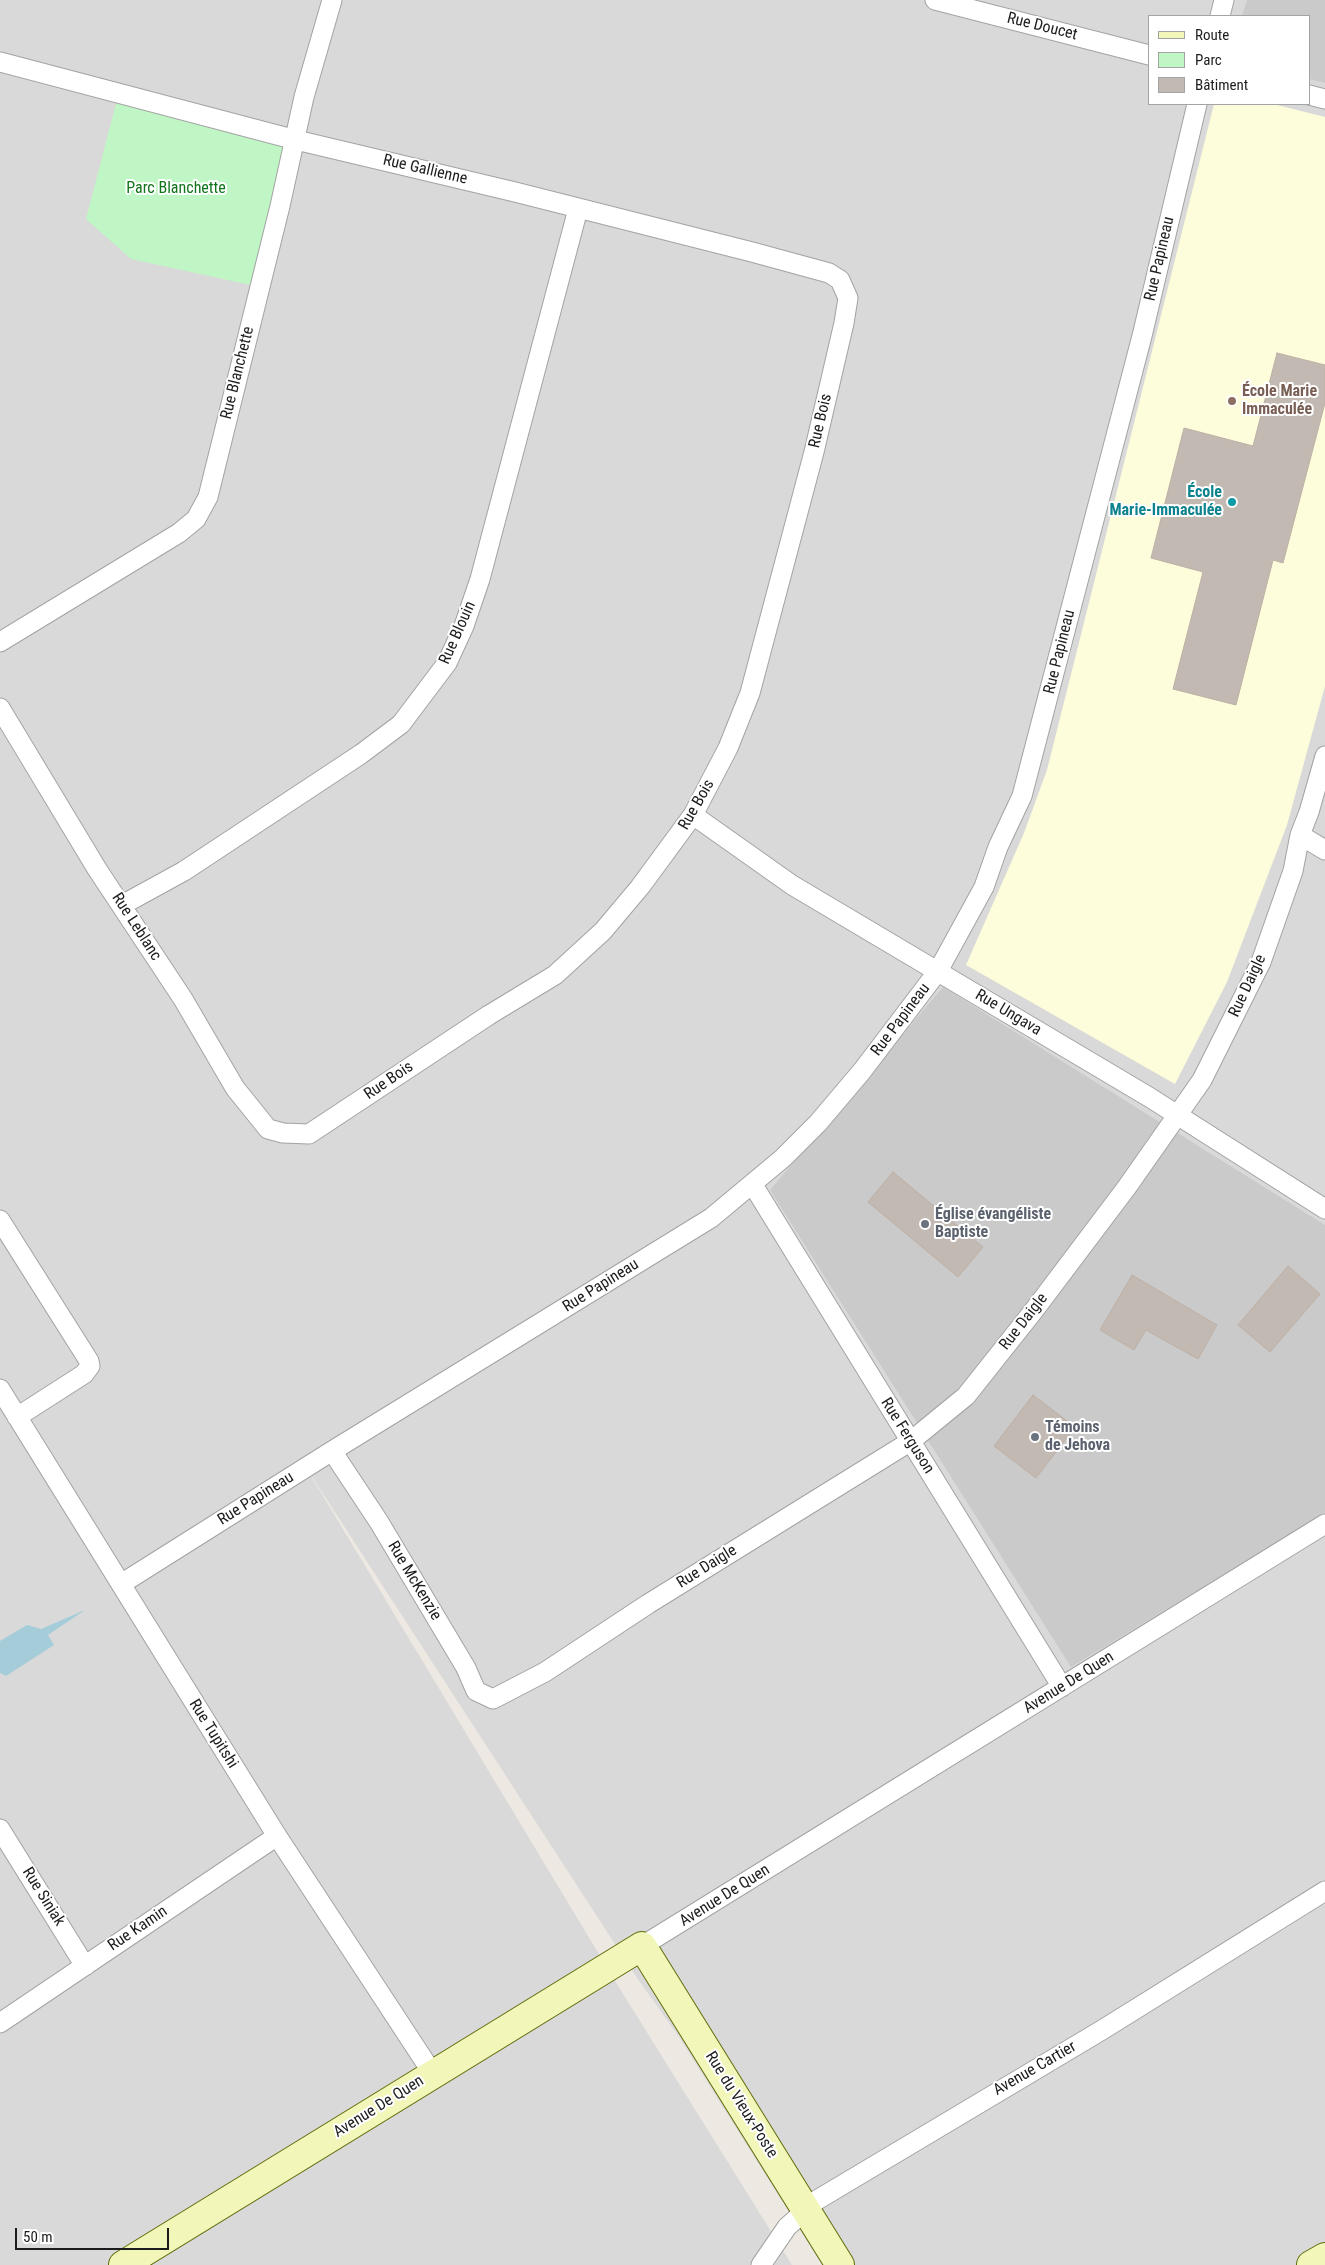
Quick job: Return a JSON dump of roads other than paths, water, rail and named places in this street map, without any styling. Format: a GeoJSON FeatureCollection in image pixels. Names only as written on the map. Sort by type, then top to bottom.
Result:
{"type":"FeatureCollection","features":[{"type":"Feature","properties":{"kind":"street","name":"Rue Blanchette"},"geometry":{"type":"LineString","coordinates":[[0,642],[179,533],[196,519],[208,497],[296,140],[304,97],[332,0]]}},
{"type":"Feature","properties":{"kind":"street","name":"Rue Doucet"},"geometry":{"type":"LineString","coordinates":[[935,0],[1148,54]]}},
{"type":"Feature","properties":{"kind":"street"},"geometry":{"type":"LineString","coordinates":[[1220,15],[1224,0]]}},
{"type":"Feature","properties":{"kind":"street","name":"Rue Gallienne"},"geometry":{"type":"LineString","coordinates":[[0,62],[296,140],[515,192],[752,252],[829,273],[840,280],[844,289]]}},
{"type":"Feature","properties":{"kind":"street"},"geometry":{"type":"LineString","coordinates":[[1310,95],[1325,99]]}},
{"type":"Feature","properties":{"kind":"street","name":"Rue Papineau"},"geometry":{"type":"LineString","coordinates":[[121,1584],[332,1451],[711,1218],[753,1185],[818,1123],[862,1071],[938,971],[984,887],[998,847],[1022,796],[1142,336],[1197,105]]}},
{"type":"Feature","properties":{"kind":"street","name":"Rue Blouin"},"geometry":{"type":"LineString","coordinates":[[122,905],[184,871],[361,754],[401,724],[447,663],[464,626],[480,579],[578,209]]}},
{"type":"Feature","properties":{"kind":"street","name":"Rue Bois"},"geometry":{"type":"LineString","coordinates":[[283,1133],[309,1134],[490,1015],[555,975],[602,931],[640,887],[693,815],[728,748],[750,694],[812,461],[840,341],[848,298],[844,289]]}},
{"type":"Feature","properties":{"kind":"street","name":"Rue Leblanc"},"geometry":{"type":"LineString","coordinates":[[0,708],[97,869],[183,999],[235,1088],[268,1129],[283,1133]]}},
{"type":"Feature","properties":{"kind":"street","name":"Rue Daigle"},"geometry":{"type":"LineString","coordinates":[[500,1696],[545,1672],[648,1604],[911,1442],[966,1396],[1121,1195],[1176,1114],[1202,1080],[1261,962],[1292,872],[1300,835],[1309,812],[1325,756]]}},
{"type":"Feature","properties":{"kind":"street","name":"Rue Ungava"},"geometry":{"type":"LineString","coordinates":[[693,815],[792,885],[1176,1114],[1325,1209]]}},
{"type":"Feature","properties":{"kind":"street"},"geometry":{"type":"LineString","coordinates":[[1300,835],[1325,850]]}},
{"type":"Feature","properties":{"kind":"street","name":"Rue Ferguson"},"geometry":{"type":"LineString","coordinates":[[753,1185],[1062,1687]]}},
{"type":"Feature","properties":{"kind":"street"},"geometry":{"type":"LineString","coordinates":[[0,1220],[89,1361],[90,1366],[84,1374],[17,1416]]}},
{"type":"Feature","properties":{"kind":"street","name":"Rue Tupitshi"},"geometry":{"type":"LineString","coordinates":[[0,1389],[277,1836],[434,2074]]}},
{"type":"Feature","properties":{"kind":"street","name":"Rue McKenzie"},"geometry":{"type":"LineString","coordinates":[[332,1451],[379,1522],[466,1668],[476,1691],[493,1699],[500,1696]]}},
{"type":"Feature","properties":{"kind":"street","name":"Avenue De Quen"},"geometry":{"type":"LineString","coordinates":[[123,2265],[1325,1524]]}},
{"type":"Feature","properties":{"kind":"street","name":"Rue Siniak"},"geometry":{"type":"LineString","coordinates":[[0,1829],[85,1966]]}},
{"type":"Feature","properties":{"kind":"street","name":"Rue Kamin"},"geometry":{"type":"LineString","coordinates":[[0,2023],[277,1836]]}},
{"type":"Feature","properties":{"kind":"street","name":"Avenue Cartier"},"geometry":{"type":"LineString","coordinates":[[761,2265],[787,2227],[805,2209],[902,2148],[1102,2030],[1325,1891]]}},
{"type":"Feature","properties":{"kind":"street","name":"Rue du Vieux-Poste"},"geometry":{"type":"LineString","coordinates":[[642,1946],[840,2265]]}},
{"type":"Feature","properties":{"kind":"street"},"geometry":{"type":"LineString","coordinates":[[1312,2265],[1325,2257]]}},
{"type":"Feature","properties":{"kind":"water"},"geometry":{"type":"Polygon","coordinates":[[[85,1610],[48,1635],[54,1645],[6,1676],[0,1673],[0,1641],[27,1625],[41,1629],[85,1610]]]}},
{"type":"Feature","properties":{"kind":"place","name":"École Marie Immaculée"},"geometry":{"type":"Point","coordinates":[1232,401]}},
{"type":"Feature","properties":{"kind":"place","name":"École Marie-Immaculée"},"geometry":{"type":"Point","coordinates":[1232,502]}},
{"type":"Feature","properties":{"kind":"place","name":"Église évangéliste Baptiste"},"geometry":{"type":"Point","coordinates":[925,1224]}},
{"type":"Feature","properties":{"kind":"place","name":"Témoins de Jehova"},"geometry":{"type":"Point","coordinates":[1035,1437]}},
{"type":"Feature","properties":{"kind":"park label","name":"Parc Blanchette"},"geometry":{"type":"Point","coordinates":[176,189]}}]}
